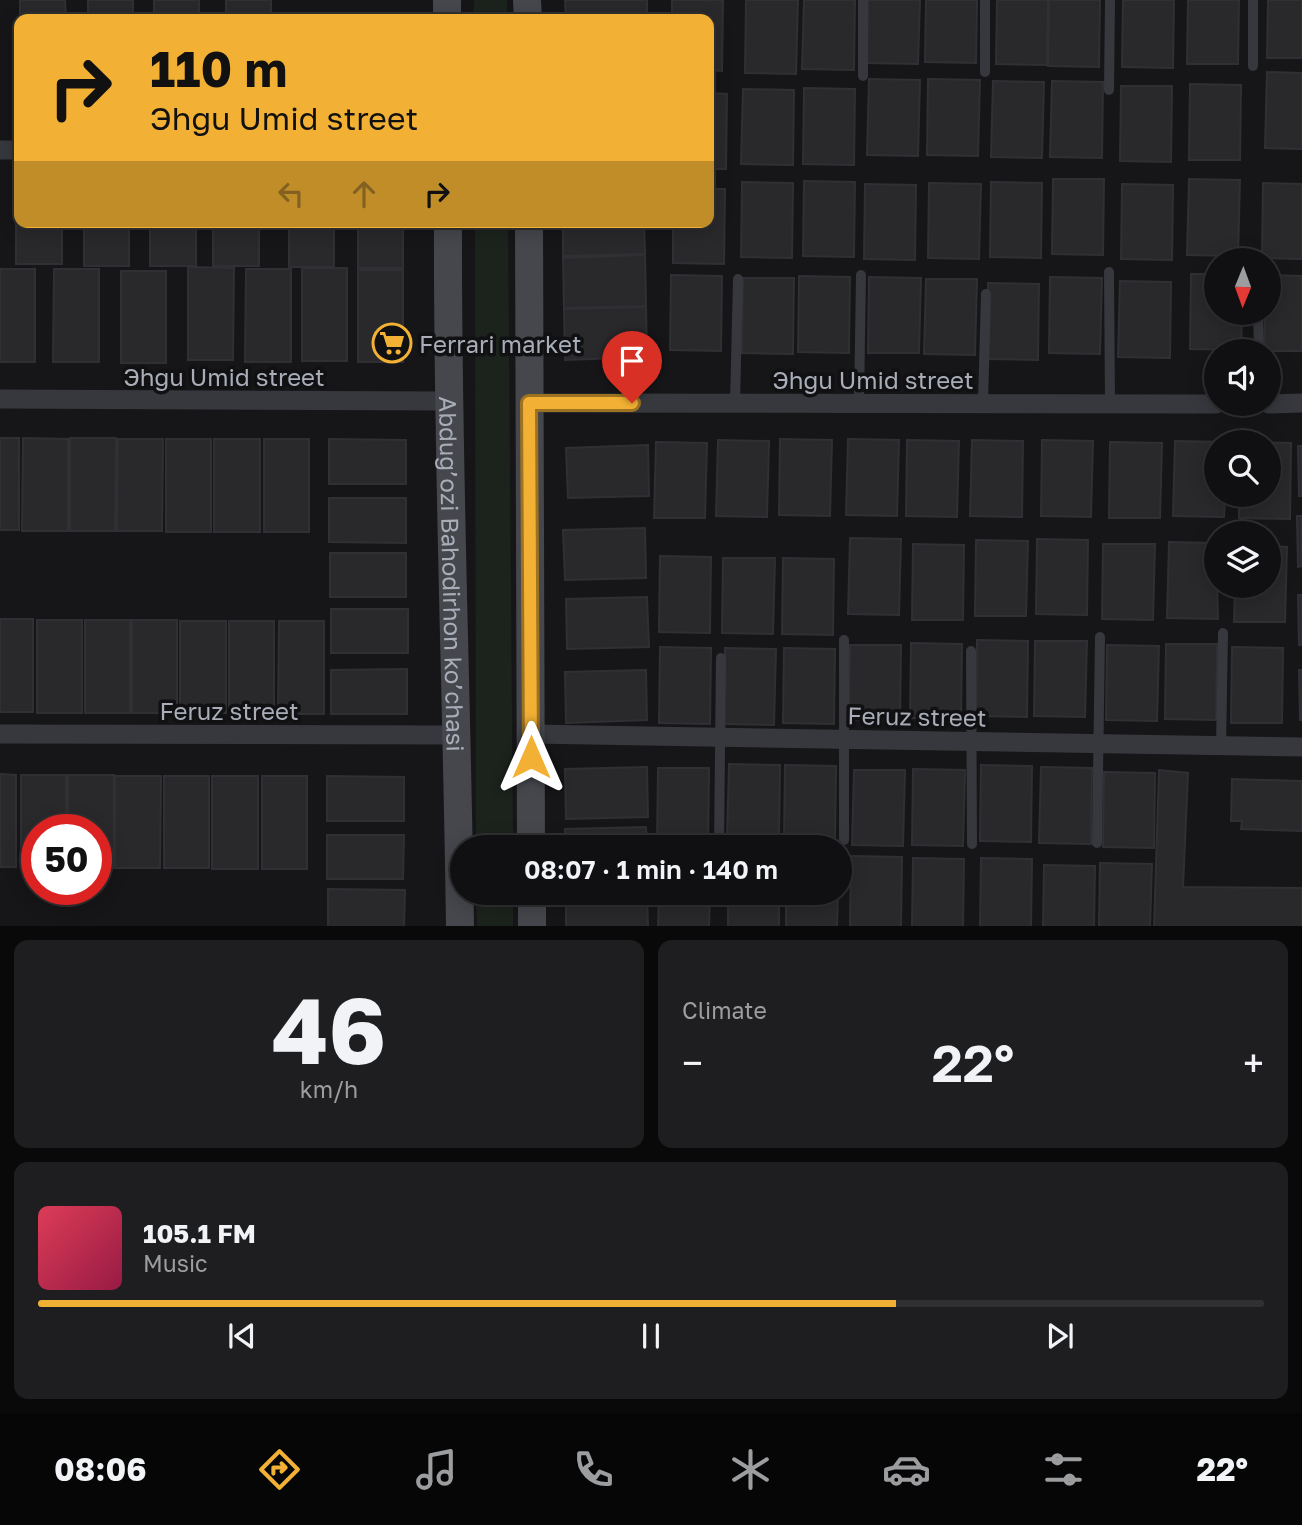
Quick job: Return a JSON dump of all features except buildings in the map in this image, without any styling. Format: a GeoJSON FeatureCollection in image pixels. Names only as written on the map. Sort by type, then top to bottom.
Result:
{"type":"FeatureCollection","features":[{"type":"Feature","properties":{"kind":"main road","name":"Abdug’ozi Bahodirhon ko’chasi"},"geometry":{"type":"LineString","coordinates":[[448,228],[447,401],[458,736],[460,926]]}},
{"type":"Feature","properties":{"kind":"main road"},"geometry":{"type":"LineString","coordinates":[[528,228],[531,835]]}},
{"type":"Feature","properties":{"kind":"main road"},"geometry":{"type":"LineString","coordinates":[[531,905],[532,926]]}},
{"type":"Feature","properties":{"kind":"street","name":"Эhgu Umid street"},"geometry":{"type":"LineString","coordinates":[[0,399],[447,401]]}},
{"type":"Feature","properties":{"kind":"street","name":"Эhgu Umid street"},"geometry":{"type":"LineString","coordinates":[[529,403],[1204,404]]}},
{"type":"Feature","properties":{"kind":"street"},"geometry":{"type":"LineString","coordinates":[[1281,404],[1302,404]]}},
{"type":"Feature","properties":{"kind":"street","name":"Feruz street"},"geometry":{"type":"LineString","coordinates":[[0,734],[458,736]]}},
{"type":"Feature","properties":{"kind":"street","name":"Feruz street"},"geometry":{"type":"LineString","coordinates":[[531,734],[1302,747]]}},
{"type":"Feature","properties":{"kind":"lane"},"geometry":{"type":"LineString","coordinates":[[863,0],[863,76]]}},
{"type":"Feature","properties":{"kind":"lane"},"geometry":{"type":"LineString","coordinates":[[985,0],[985,72]]}},
{"type":"Feature","properties":{"kind":"lane"},"geometry":{"type":"LineString","coordinates":[[1109,90],[1110,0]]}},
{"type":"Feature","properties":{"kind":"lane"},"geometry":{"type":"LineString","coordinates":[[1253,0],[1253,66]]}},
{"type":"Feature","properties":{"kind":"lane"},"geometry":{"type":"LineString","coordinates":[[1109,272],[1110,403]]}},
{"type":"Feature","properties":{"kind":"lane"},"geometry":{"type":"LineString","coordinates":[[859,403],[861,275]]}},
{"type":"Feature","properties":{"kind":"lane"},"geometry":{"type":"LineString","coordinates":[[734,403],[738,279]]}},
{"type":"Feature","properties":{"kind":"lane"},"geometry":{"type":"LineString","coordinates":[[984,403],[986,294]]}},
{"type":"Feature","properties":{"kind":"lane"},"geometry":{"type":"LineString","coordinates":[[1221,746],[1223,633]]}},
{"type":"Feature","properties":{"kind":"lane"},"geometry":{"type":"LineString","coordinates":[[1097,843],[1101,637]]}},
{"type":"Feature","properties":{"kind":"lane"},"geometry":{"type":"LineString","coordinates":[[844,640],[844,835]]}},
{"type":"Feature","properties":{"kind":"lane"},"geometry":{"type":"LineString","coordinates":[[971,651],[972,844]]}},
{"type":"Feature","properties":{"kind":"lane"},"geometry":{"type":"LineString","coordinates":[[719,835],[721,658]]}},
{"type":"Feature","properties":{"kind":"shaded area"},"geometry":{"type":"Polygon","coordinates":[[[474,0],[507,0],[507,14],[474,14],[474,0]]]}},
{"type":"Feature","properties":{"kind":"shaded area"},"geometry":{"type":"Polygon","coordinates":[[[475,228],[508,228],[513,835],[476,835],[475,228]]]}},
{"type":"Feature","properties":{"kind":"shaded area"},"geometry":{"type":"Polygon","coordinates":[[[476,905],[513,905],[513,926],[477,926],[476,905]]]}},
{"type":"Feature","properties":{"kind":"place","name":"Ferrari market"},"geometry":{"type":"Point","coordinates":[392,343]}},
{"type":"Feature","properties":{"kind":"route"},"geometry":{"type":"LineString","coordinates":[[531,757],[529,403],[632,403]]}}]}
